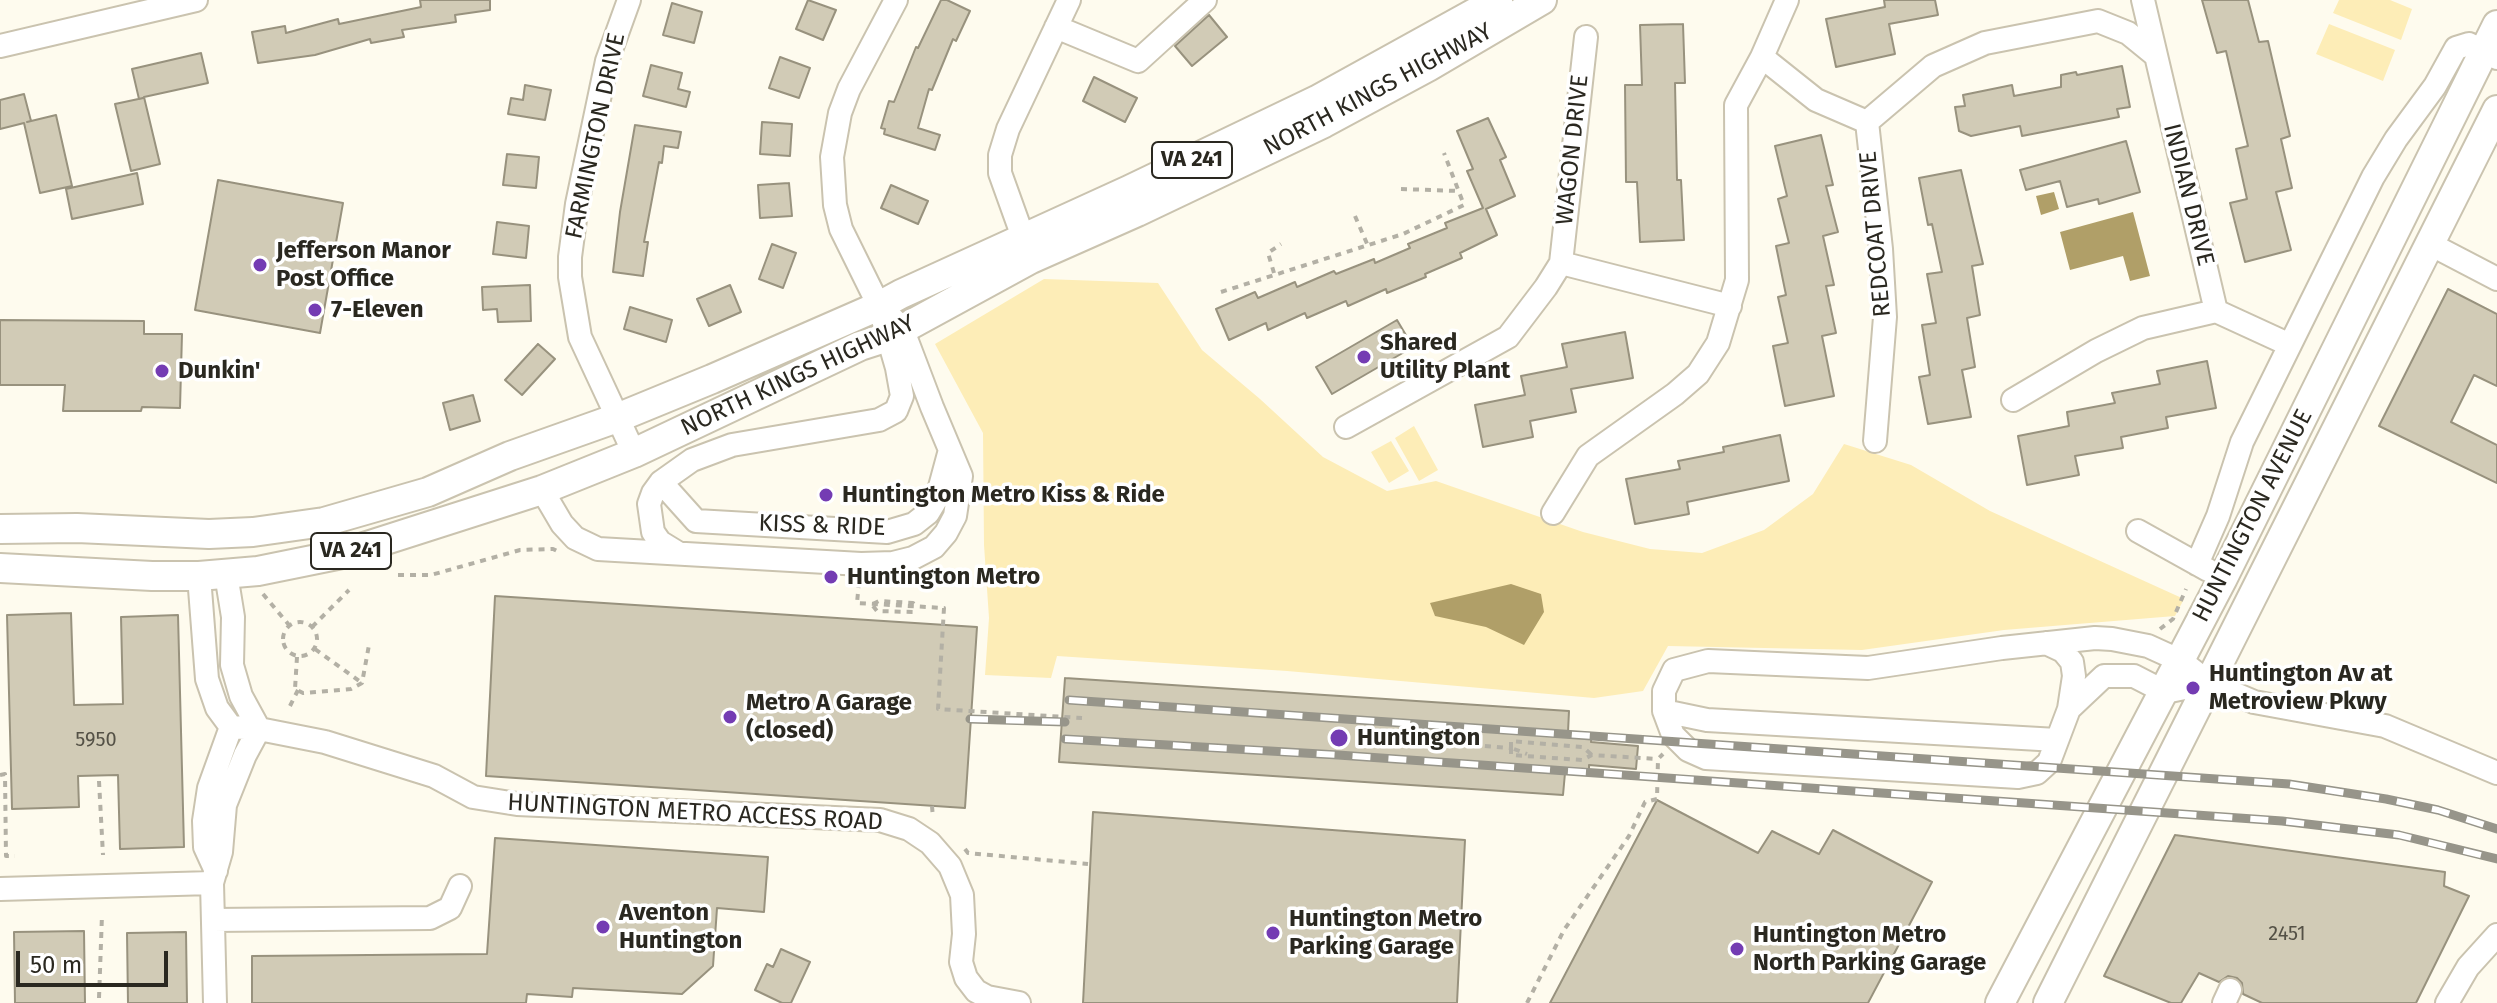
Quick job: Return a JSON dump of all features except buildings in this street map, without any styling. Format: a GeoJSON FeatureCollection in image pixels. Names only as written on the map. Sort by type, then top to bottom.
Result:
{"type":"FeatureCollection","features":[{"type":"Feature","properties":{"kind":"main road","name":"NORTH KINGS HIGHWAY"},"geometry":{"type":"LineString","coordinates":[[0,568],[152,576],[213,575],[342,554],[542,490],[634,453],[895,332],[1027,248],[1129,190],[1317,100],[1498,0]]}},
{"type":"Feature","properties":{"kind":"main road","name":"NORTH KINGS HIGHWAY"},"geometry":{"type":"LineString","coordinates":[[0,529],[77,528],[204,534],[253,532],[324,522],[428,492],[510,456],[617,418],[879,306],[1027,248],[1141,210],[1324,123],[1542,0]]}},
{"type":"Feature","properties":{"kind":"main road","name":"HUNTINGTON AVENUE"},"geometry":{"type":"LineString","coordinates":[[2000,1003],[2181,661],[2212,585],[2493,44]]}},
{"type":"Feature","properties":{"kind":"main road","name":"HUNTINGTON AVENUE"},"geometry":{"type":"LineString","coordinates":[[2048,1003],[2497,110]]}},
{"type":"Feature","properties":{"kind":"main road"},"geometry":{"type":"LineString","coordinates":[[204,534],[213,575]]}},
{"type":"Feature","properties":{"kind":"street"},"geometry":{"type":"LineString","coordinates":[[1,45],[196,0]]}},
{"type":"Feature","properties":{"kind":"street","name":"FARMINGTON DRIVE"},"geometry":{"type":"LineString","coordinates":[[629,0],[607,61],[577,204],[570,257],[574,317],[580,337],[634,453]]}},
{"type":"Feature","properties":{"kind":"street"},"geometry":{"type":"LineString","coordinates":[[542,490],[562,524],[585,545],[611,551],[893,563],[913,558],[934,547],[946,533],[955,516],[961,476],[932,407],[841,229],[835,205],[832,157],[840,113],[849,89],[896,0]]}},
{"type":"Feature","properties":{"kind":"street"},"geometry":{"type":"LineString","coordinates":[[1027,248],[1000,173],[1000,155],[1008,129],[1069,0]]}},
{"type":"Feature","properties":{"kind":"street"},"geometry":{"type":"LineString","coordinates":[[1056,27],[1138,61],[1205,0]]}},
{"type":"Feature","properties":{"kind":"street"},"geometry":{"type":"LineString","coordinates":[[1553,513],[1588,456],[1675,394],[1698,374],[1718,343],[1737,280],[1736,105],[1762,57],[1787,0]]}},
{"type":"Feature","properties":{"kind":"street","name":"INDIAN DRIVE"},"geometry":{"type":"LineString","coordinates":[[2143,0],[2216,311]]}},
{"type":"Feature","properties":{"kind":"street","name":"REDCOAT DRIVE"},"geometry":{"type":"LineString","coordinates":[[1867,122],[1933,66],[1985,43],[2098,21],[2128,33],[2155,55]]}},
{"type":"Feature","properties":{"kind":"street","name":"WAGON DRIVE"},"geometry":{"type":"LineString","coordinates":[[1346,427],[1508,337],[1561,263],[1586,37]]}},
{"type":"Feature","properties":{"kind":"street"},"geometry":{"type":"LineString","coordinates":[[2190,572],[2218,516],[2242,442],[2373,177],[2435,86],[2452,52],[2469,44],[2493,44]]}},
{"type":"Feature","properties":{"kind":"street","name":"REDCOAT DRIVE"},"geometry":{"type":"LineString","coordinates":[[1762,57],[1816,100],[1867,122]]}},
{"type":"Feature","properties":{"kind":"street","name":"REDCOAT DRIVE"},"geometry":{"type":"LineString","coordinates":[[1867,122],[1885,317],[1875,441]]}},
{"type":"Feature","properties":{"kind":"street"},"geometry":{"type":"LineString","coordinates":[[2430,244],[2497,279]]}},
{"type":"Feature","properties":{"kind":"street"},"geometry":{"type":"LineString","coordinates":[[1561,263],[1730,306]]}},
{"type":"Feature","properties":{"kind":"street"},"geometry":{"type":"LineString","coordinates":[[2013,400],[2096,351],[2143,328],[2216,311],[2290,345]]}},
{"type":"Feature","properties":{"kind":"street"},"geometry":{"type":"LineString","coordinates":[[678,553],[660,542],[653,532],[649,504],[661,482],[692,460],[732,445],[879,420],[896,411],[902,396],[895,332]]}},
{"type":"Feature","properties":{"kind":"street","name":"KISS & RIDE"},"geometry":{"type":"LineString","coordinates":[[661,482],[696,521],[887,532],[914,524],[928,513],[937,498],[950,450]]}},
{"type":"Feature","properties":{"kind":"street"},"geometry":{"type":"LineString","coordinates":[[2138,531],[2190,572],[2212,585]]}},
{"type":"Feature","properties":{"kind":"street"},"geometry":{"type":"LineString","coordinates":[[213,575],[207,679],[217,708],[231,727],[209,788],[204,821],[205,847],[214,877]]}},
{"type":"Feature","properties":{"kind":"street"},"geometry":{"type":"LineString","coordinates":[[213,575],[233,617],[232,665],[241,696],[259,729],[225,805],[221,852],[214,877],[215,1003]]}},
{"type":"Feature","properties":{"kind":"street"},"geometry":{"type":"LineString","coordinates":[[2046,643],[2063,651],[2072,662],[2074,676],[2069,709],[2049,762],[2037,773],[2018,777],[1706,758],[1688,750],[1673,735],[1664,711],[1664,691],[1674,670],[1708,661],[1868,668],[2046,643],[2112,639],[2148,646],[2181,661],[2209,683],[2254,702],[2385,726],[2497,773]]}},
{"type":"Feature","properties":{"kind":"street"},"geometry":{"type":"LineString","coordinates":[[2069,709],[2104,676],[2134,676],[2165,692],[2209,683]]}},
{"type":"Feature","properties":{"kind":"street"},"geometry":{"type":"LineString","coordinates":[[1664,711],[1707,720],[2057,740]]}},
{"type":"Feature","properties":{"kind":"street","name":"HUNTINGTON METRO ACCESS ROAD"},"geometry":{"type":"LineString","coordinates":[[231,727],[259,729],[369,754],[434,776],[473,797],[488,800],[517,804],[880,820],[909,829],[930,843],[950,866],[962,895],[964,934],[961,962],[966,978],[976,991],[987,997],[1019,1003]]}},
{"type":"Feature","properties":{"kind":"street"},"geometry":{"type":"LineString","coordinates":[[0,889],[214,877]]}},
{"type":"Feature","properties":{"kind":"street"},"geometry":{"type":"LineString","coordinates":[[213,920],[430,918],[450,908],[460,886]]}},
{"type":"Feature","properties":{"kind":"street"},"geometry":{"type":"LineString","coordinates":[[2447,1003],[2468,967],[2497,935]]}},
{"type":"Feature","properties":{"kind":"path"},"geometry":{"type":"LineString","coordinates":[[1221,292],[1403,234],[1464,205],[1444,153]]}},
{"type":"Feature","properties":{"kind":"path"},"geometry":{"type":"LineString","coordinates":[[1401,189],[1459,191]]}},
{"type":"Feature","properties":{"kind":"path"},"geometry":{"type":"LineString","coordinates":[[1355,216],[1368,246]]}},
{"type":"Feature","properties":{"kind":"path"},"geometry":{"type":"LineString","coordinates":[[1274,274],[1268,253],[1281,244]]}},
{"type":"Feature","properties":{"kind":"path"},"geometry":{"type":"LineString","coordinates":[[398,575],[431,575],[520,550],[553,549],[568,557]]}},
{"type":"Feature","properties":{"kind":"path"},"geometry":{"type":"LineString","coordinates":[[2151,631],[2162,629],[2173,619],[2190,572]]}},
{"type":"Feature","properties":{"kind":"path"},"geometry":{"type":"LineString","coordinates":[[860,578],[857,603],[944,608],[938,709],[953,711],[1082,718],[955,708],[953,711]]}},
{"type":"Feature","properties":{"kind":"path"},"geometry":{"type":"LineString","coordinates":[[2186,589],[2212,585]]}},
{"type":"Feature","properties":{"kind":"path"},"geometry":{"type":"LineString","coordinates":[[312,627],[349,590]]}},
{"type":"Feature","properties":{"kind":"path"},"geometry":{"type":"LineString","coordinates":[[263,594],[289,625]]}},
{"type":"Feature","properties":{"kind":"path"},"geometry":{"type":"LineString","coordinates":[[298,622],[312,627],[317,635],[314,649],[307,655],[297,657],[287,651],[283,635],[289,625],[298,622]]}},
{"type":"Feature","properties":{"kind":"path"},"geometry":{"type":"LineString","coordinates":[[362,683],[369,645]]}},
{"type":"Feature","properties":{"kind":"path"},"geometry":{"type":"LineString","coordinates":[[314,649],[362,683]]}},
{"type":"Feature","properties":{"kind":"path"},"geometry":{"type":"LineString","coordinates":[[297,657],[295,689],[303,693],[351,689],[362,683]]}},
{"type":"Feature","properties":{"kind":"path"},"geometry":{"type":"LineString","coordinates":[[290,706],[298,690]]}},
{"type":"Feature","properties":{"kind":"path"},"geometry":{"type":"LineString","coordinates":[[1527,1003],[1564,930],[1629,836],[1645,802],[1657,799],[1658,759],[1592,755],[1582,760],[1511,755],[1511,741],[1583,749],[1592,755]]}},
{"type":"Feature","properties":{"kind":"path"},"geometry":{"type":"LineString","coordinates":[[1461,744],[1511,748]]}},
{"type":"Feature","properties":{"kind":"path"},"geometry":{"type":"LineString","coordinates":[[1583,749],[1524,745],[1514,749],[1524,754],[1583,758]]}},
{"type":"Feature","properties":{"kind":"path"},"geometry":{"type":"LineString","coordinates":[[0,775],[5,774],[6,856],[15,856]]}},
{"type":"Feature","properties":{"kind":"path"},"geometry":{"type":"LineString","coordinates":[[99,781],[103,855]]}},
{"type":"Feature","properties":{"kind":"path"},"geometry":{"type":"LineString","coordinates":[[932,806],[932,817],[939,823]]}},
{"type":"Feature","properties":{"kind":"path"},"geometry":{"type":"LineString","coordinates":[[962,846],[968,853],[1088,864]]}},
{"type":"Feature","properties":{"kind":"path"},"geometry":{"type":"LineString","coordinates":[[99,998],[102,915]]}},
{"type":"Feature","properties":{"kind":"shaded area"},"geometry":{"type":"Polygon","coordinates":[[[2339,0],[2390,0],[2412,9],[2401,40],[2333,13],[2339,0]]]}},
{"type":"Feature","properties":{"kind":"shaded area"},"geometry":{"type":"Polygon","coordinates":[[[2329,24],[2395,50],[2383,81],[2316,54],[2329,24]]]}},
{"type":"Feature","properties":{"kind":"shaded area"},"geometry":{"type":"Polygon","coordinates":[[[2054,192],[2059,209],[2041,215],[2036,196],[2054,192]]]}},
{"type":"Feature","properties":{"kind":"shaded area"},"geometry":{"type":"Polygon","coordinates":[[[2133,212],[2150,276],[2130,281],[2123,256],[2070,270],[2060,232],[2133,212]]]}},
{"type":"Feature","properties":{"kind":"shaded area"},"geometry":{"type":"Polygon","coordinates":[[[1044,279],[1158,283],[1202,350],[1323,457],[1387,491],[1436,481],[1583,532],[1650,549],[1702,553],[1764,530],[1813,494],[1844,444],[1911,465],[1990,511],[2184,599],[2175,616],[2004,630],[1862,650],[1668,646],[1643,691],[1594,698],[1287,671],[1057,656],[1051,678],[985,675],[989,618],[984,545],[983,433],[935,344],[1044,279]]]}},
{"type":"Feature","properties":{"kind":"shaded area"},"geometry":{"type":"Polygon","coordinates":[[[1414,426],[1438,470],[1419,481],[1395,438],[1414,426]]]}},
{"type":"Feature","properties":{"kind":"shaded area"},"geometry":{"type":"Polygon","coordinates":[[[1391,441],[1409,471],[1389,483],[1371,452],[1391,441]]]}},
{"type":"Feature","properties":{"kind":"shaded area"},"geometry":{"type":"Polygon","coordinates":[[[1511,584],[1541,594],[1544,612],[1524,645],[1486,627],[1435,616],[1430,603],[1511,584]]]}},
{"type":"Feature","properties":{"kind":"railway"},"geometry":{"type":"LineString","coordinates":[[1069,700],[2289,784],[2438,810],[2497,829]]}},
{"type":"Feature","properties":{"kind":"railway"},"geometry":{"type":"LineString","coordinates":[[970,719],[1065,722]]}},
{"type":"Feature","properties":{"kind":"railway"},"geometry":{"type":"LineString","coordinates":[[1065,739],[2282,821],[2399,835],[2497,859]]}},
{"type":"Feature","properties":{"kind":"place","name":"Jefferson Manor Post Office"},"geometry":{"type":"Point","coordinates":[260,265]}},
{"type":"Feature","properties":{"kind":"place","name":"7-Eleven"},"geometry":{"type":"Point","coordinates":[315,310]}},
{"type":"Feature","properties":{"kind":"place","name":"Shared Utility Plant"},"geometry":{"type":"Point","coordinates":[1364,357]}},
{"type":"Feature","properties":{"kind":"place","name":"Dunkin'"},"geometry":{"type":"Point","coordinates":[162,371]}},
{"type":"Feature","properties":{"kind":"place","name":"Huntington Metro Kiss & Ride"},"geometry":{"type":"Point","coordinates":[826,495]}},
{"type":"Feature","properties":{"kind":"place","name":"Huntington Metro"},"geometry":{"type":"Point","coordinates":[831,577]}},
{"type":"Feature","properties":{"kind":"place","name":"Huntington Av at Metroview Pkwy"},"geometry":{"type":"Point","coordinates":[2193,688]}},
{"type":"Feature","properties":{"kind":"place","name":"Metro A Garage (closed)"},"geometry":{"type":"Point","coordinates":[730,717]}},
{"type":"Feature","properties":{"kind":"place","name":"Huntington"},"geometry":{"type":"Point","coordinates":[1339,738]}},
{"type":"Feature","properties":{"kind":"place","name":"Aventon Huntington"},"geometry":{"type":"Point","coordinates":[603,927]}},
{"type":"Feature","properties":{"kind":"place","name":"Huntington Metro Parking Garage"},"geometry":{"type":"Point","coordinates":[1273,933]}},
{"type":"Feature","properties":{"kind":"place","name":"Huntington Metro North Parking Garage"},"geometry":{"type":"Point","coordinates":[1737,949]}}]}
